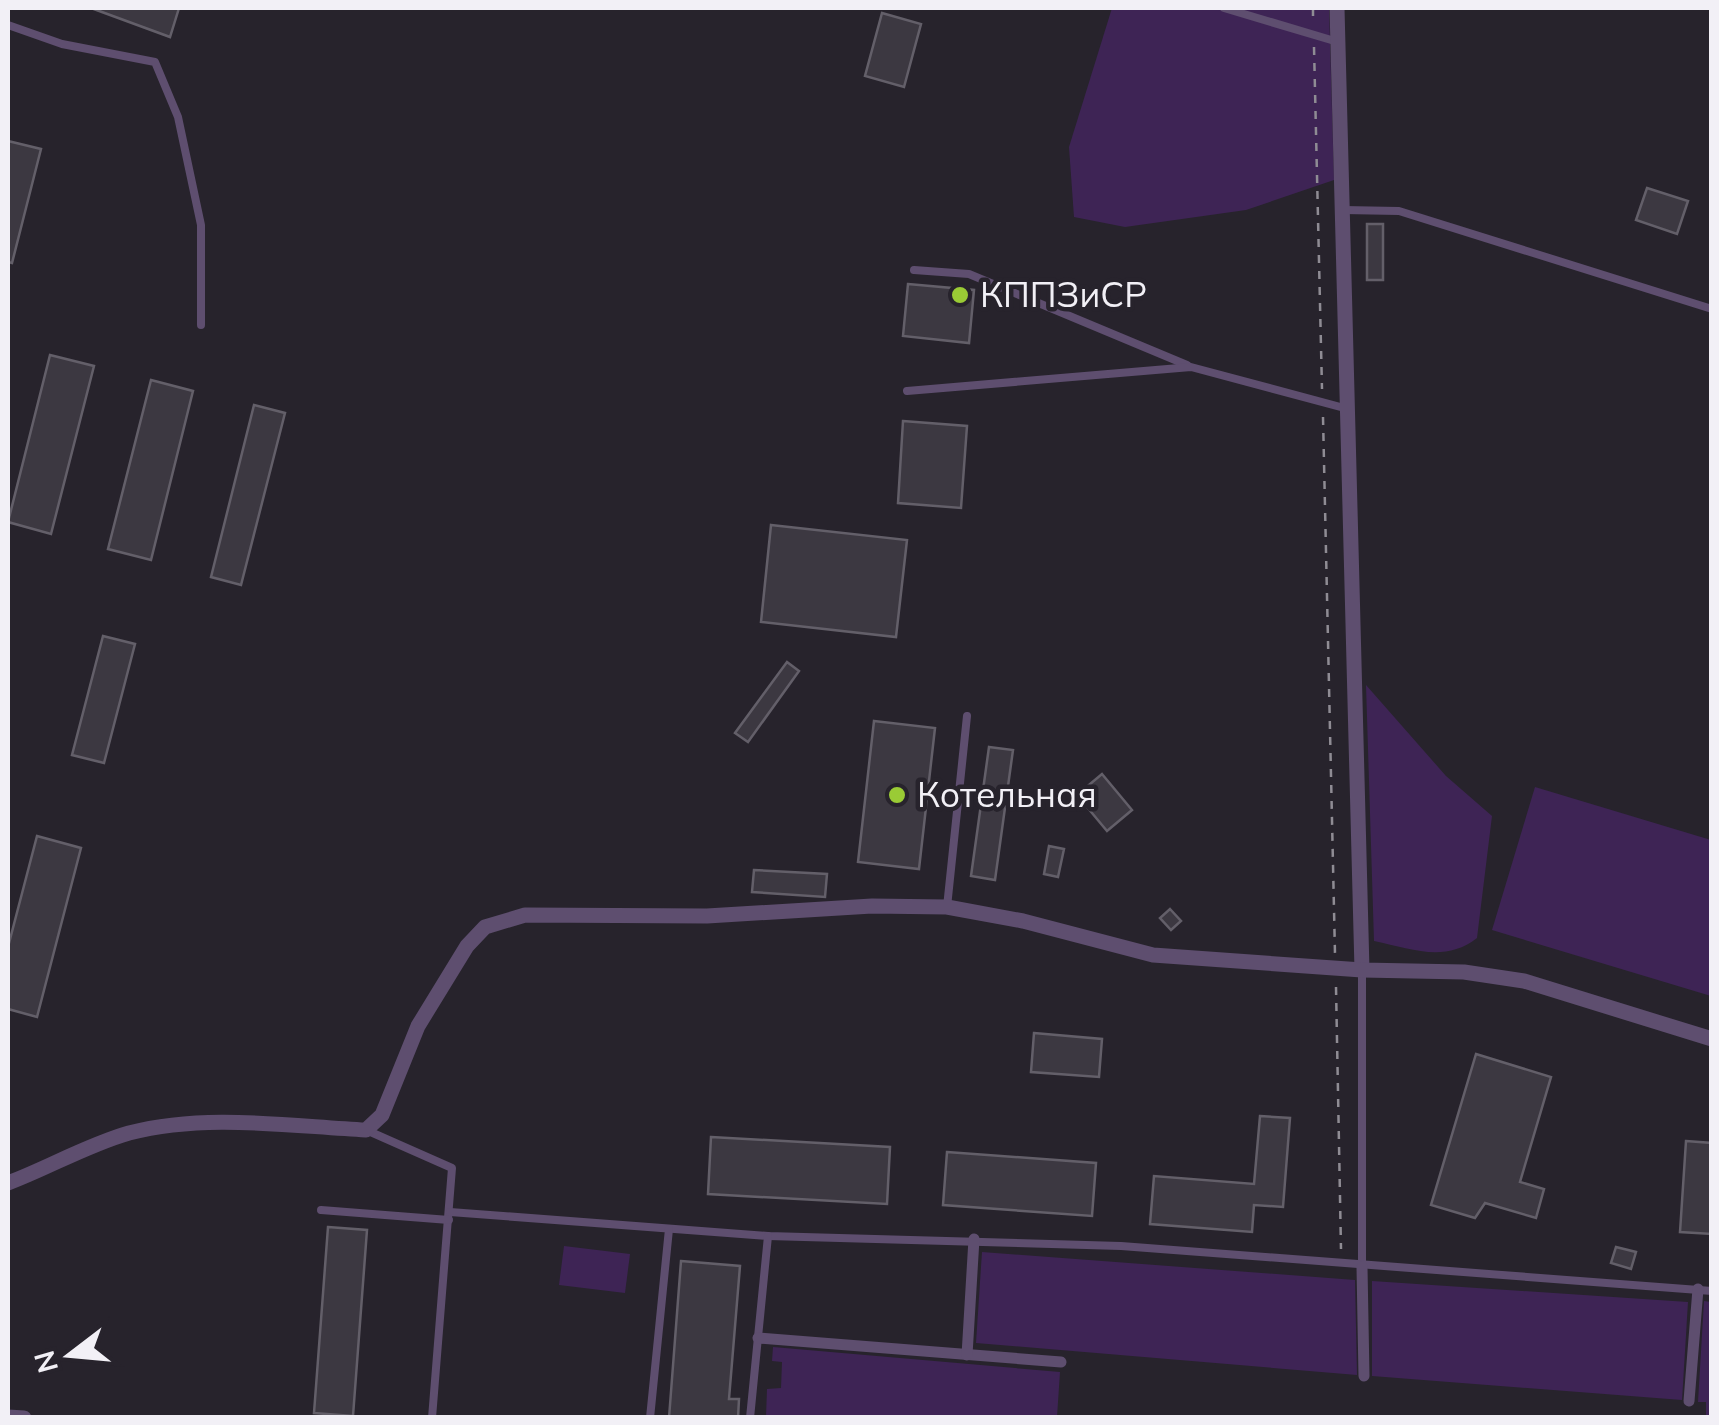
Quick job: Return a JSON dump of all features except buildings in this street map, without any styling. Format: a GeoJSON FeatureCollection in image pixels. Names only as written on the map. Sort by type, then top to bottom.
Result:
{"type":"FeatureCollection","features":[{"type":"Feature","properties":{"kind":"street"},"geometry":{"type":"LineString","coordinates":[[1338,8],[1362,970]]}},
{"type":"Feature","properties":{"kind":"street"},"geometry":{"type":"LineString","coordinates":[[8,1183],[124,1134],[162,1125],[209,1121],[366,1130],[382,1114],[418,1026],[467,946],[485,928],[524,915],[707,916],[872,906],[947,907],[1023,921],[1152,955],[1362,970],[1464,972],[1524,981],[1712,1039]]}},
{"type":"Feature","properties":{"kind":"street"},"geometry":{"type":"LineString","coordinates":[[967,1355],[974,1239]]}},
{"type":"Feature","properties":{"kind":"street"},"geometry":{"type":"LineString","coordinates":[[1362,1266],[1364,1376]]}},
{"type":"Feature","properties":{"kind":"street"},"geometry":{"type":"LineString","coordinates":[[1689,1401],[1705,1290]]}},
{"type":"Feature","properties":{"kind":"street"},"geometry":{"type":"LineString","coordinates":[[758,1338],[1061,1362]]}},
{"type":"Feature","properties":{"kind":"street"},"geometry":{"type":"LineString","coordinates":[[8,1417],[24,1418]]}},
{"type":"Feature","properties":{"kind":"lane"},"geometry":{"type":"LineString","coordinates":[[1224,8],[1338,42]]}},
{"type":"Feature","properties":{"kind":"lane"},"geometry":{"type":"LineString","coordinates":[[8,25],[62,44],[155,62],[178,117],[201,225],[201,324]]}},
{"type":"Feature","properties":{"kind":"lane"},"geometry":{"type":"LineString","coordinates":[[1343,210],[1400,211],[1712,309]]}},
{"type":"Feature","properties":{"kind":"lane"},"geometry":{"type":"LineString","coordinates":[[914,270],[970,274],[1191,367],[1348,409]]}},
{"type":"Feature","properties":{"kind":"lane"},"geometry":{"type":"LineString","coordinates":[[907,391],[1191,367]]}},
{"type":"Feature","properties":{"kind":"lane"},"geometry":{"type":"LineString","coordinates":[[947,907],[967,716]]}},
{"type":"Feature","properties":{"kind":"lane"},"geometry":{"type":"LineString","coordinates":[[1362,970],[1362,1266]]}},
{"type":"Feature","properties":{"kind":"lane"},"geometry":{"type":"LineString","coordinates":[[366,1130],[452,1168],[432,1418]]}},
{"type":"Feature","properties":{"kind":"lane"},"geometry":{"type":"LineString","coordinates":[[321,1210],[768,1236],[1122,1246],[1705,1290]]}},
{"type":"Feature","properties":{"kind":"lane"},"geometry":{"type":"LineString","coordinates":[[650,1418],[669,1228]]}},
{"type":"Feature","properties":{"kind":"lane"},"geometry":{"type":"LineString","coordinates":[[750,1418],[768,1236]]}},
{"type":"Feature","properties":{"kind":"path"},"geometry":{"type":"LineString","coordinates":[[1313,8],[1341,1255]]}},
{"type":"Feature","properties":{"kind":"shaded area"},"geometry":{"type":"Polygon","coordinates":[[[1112,8],[1329,8],[1334,180],[1246,210],[1125,227],[1074,217],[1069,147],[1112,8]]]}},
{"type":"Feature","properties":{"kind":"shaded area"},"geometry":{"type":"Polygon","coordinates":[[[1366,685],[1446,776],[1492,816],[1477,938],[1465,946],[1428,952],[1374,941],[1366,685]]]}},
{"type":"Feature","properties":{"kind":"shaded area"},"geometry":{"type":"Polygon","coordinates":[[[1535,787],[1711,840],[1711,996],[1492,930],[1535,787]]]}},
{"type":"Feature","properties":{"kind":"shaded area"},"geometry":{"type":"Polygon","coordinates":[[[564,1246],[630,1254],[625,1293],[559,1285],[564,1246]]]}},
{"type":"Feature","properties":{"kind":"shaded area"},"geometry":{"type":"Polygon","coordinates":[[[982,1252],[1355,1280],[1357,1375],[976,1343],[982,1252]]]}},
{"type":"Feature","properties":{"kind":"shaded area"},"geometry":{"type":"Polygon","coordinates":[[[1372,1281],[1688,1302],[1682,1400],[1372,1376],[1372,1281]]]}},
{"type":"Feature","properties":{"kind":"shaded area"},"geometry":{"type":"Polygon","coordinates":[[[1704,1301],[1711,1302],[1711,1417],[1706,1417],[1706,1402],[1698,1402],[1704,1301]]]}},
{"type":"Feature","properties":{"kind":"shaded area"},"geometry":{"type":"Polygon","coordinates":[[[773,1347],[1060,1372],[1057,1417],[766,1417],[767,1389],[781,1388],[782,1362],[772,1361],[773,1347]]]}},
{"type":"Feature","properties":{"kind":"place","name":"КППЗиСР"},"geometry":{"type":"Point","coordinates":[960,295]}},
{"type":"Feature","properties":{"kind":"place","name":"Котельная"},"geometry":{"type":"Point","coordinates":[897,795]}}]}
